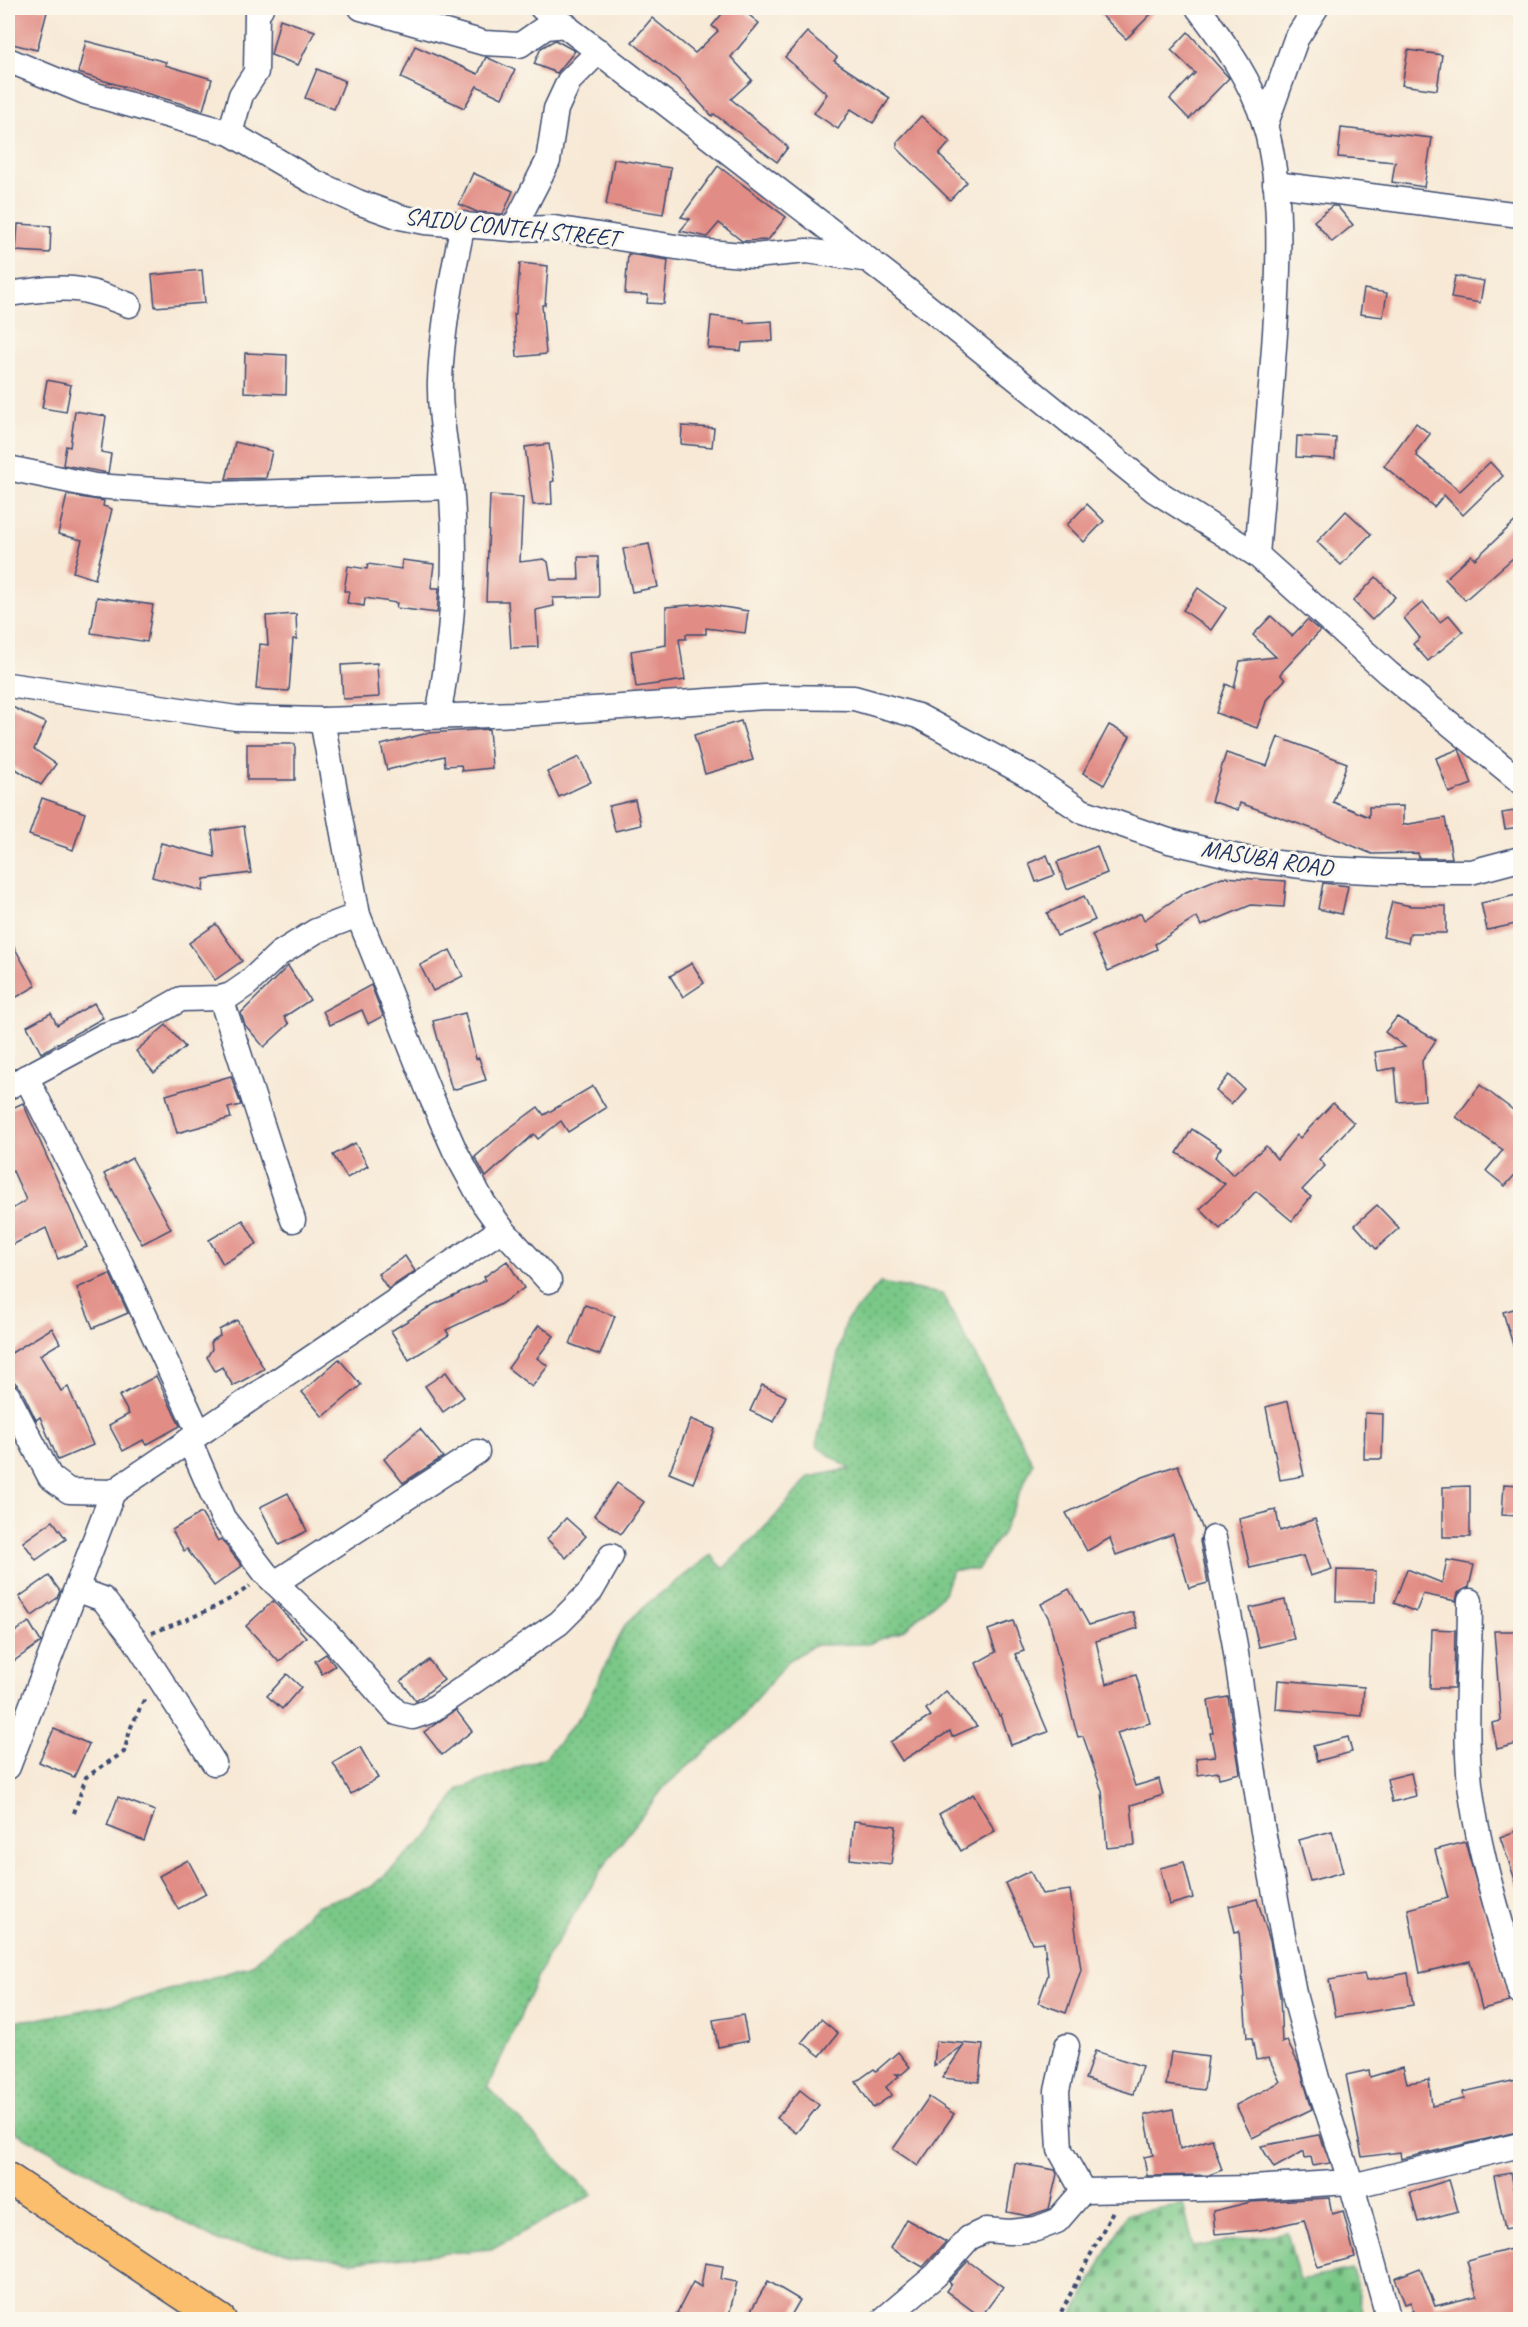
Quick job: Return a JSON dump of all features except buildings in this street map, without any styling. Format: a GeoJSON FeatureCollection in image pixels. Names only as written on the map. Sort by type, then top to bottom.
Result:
{"type":"FeatureCollection","features":[{"type":"Feature","properties":{"kind":"main road"},"geometry":{"type":"LineString","coordinates":[[8,2178],[221,2319]]}},
{"type":"Feature","properties":{"kind":"street"},"geometry":{"type":"LineString","coordinates":[[230,133],[241,95],[256,72],[257,14],[261,8]]}},
{"type":"Feature","properties":{"kind":"street"},"geometry":{"type":"LineString","coordinates":[[360,8],[484,43],[520,45],[546,27],[566,25]]}},
{"type":"Feature","properties":{"kind":"street"},"geometry":{"type":"LineString","coordinates":[[542,8],[867,259],[1154,490],[1257,555],[1388,673],[1521,781]]}},
{"type":"Feature","properties":{"kind":"street"},"geometry":{"type":"LineString","coordinates":[[1198,8],[1224,41],[1243,75],[1265,126],[1275,184],[1280,256],[1257,555]]}},
{"type":"Feature","properties":{"kind":"street"},"geometry":{"type":"LineString","coordinates":[[1265,126],[1296,39],[1316,8]]}},
{"type":"Feature","properties":{"kind":"street"},"geometry":{"type":"LineString","coordinates":[[513,229],[548,161],[556,109],[569,81],[599,51]]}},
{"type":"Feature","properties":{"kind":"street","name":"SAIDU CONTEH STREET"},"geometry":{"type":"LineString","coordinates":[[8,60],[85,92],[230,133],[312,181],[358,202],[400,217],[425,222],[513,229],[554,228],[720,253],[754,256],[807,251],[867,259]]}},
{"type":"Feature","properties":{"kind":"street"},"geometry":{"type":"LineString","coordinates":[[1275,184],[1521,215]]}},
{"type":"Feature","properties":{"kind":"street"},"geometry":{"type":"LineString","coordinates":[[438,716],[446,672],[454,578],[451,487],[440,383],[450,289],[463,224]]}},
{"type":"Feature","properties":{"kind":"street"},"geometry":{"type":"LineString","coordinates":[[8,294],[57,286],[91,290],[129,304]]}},
{"type":"Feature","properties":{"kind":"street"},"geometry":{"type":"LineString","coordinates":[[8,468],[95,486],[216,494],[451,487]]}},
{"type":"Feature","properties":{"kind":"street","name":"MASUBA ROAD"},"geometry":{"type":"LineString","coordinates":[[8,684],[236,718],[322,720],[520,714],[765,697],[854,698],[918,716],[1028,775],[1082,811],[1169,841],[1246,859],[1390,872],[1471,872],[1521,859]]}},
{"type":"Feature","properties":{"kind":"street"},"geometry":{"type":"LineString","coordinates":[[322,720],[358,915],[455,1151],[484,1204],[502,1229],[549,1281]]}},
{"type":"Feature","properties":{"kind":"street"},"geometry":{"type":"LineString","coordinates":[[358,915],[315,932],[279,954],[247,984],[221,998],[181,999],[131,1027],[105,1035],[17,1082],[121,1264],[194,1437],[223,1518],[270,1579],[325,1631],[397,1713],[413,1717],[430,1711],[559,1623],[591,1591],[611,1556]]}},
{"type":"Feature","properties":{"kind":"street"},"geometry":{"type":"LineString","coordinates":[[221,998],[293,1220]]}},
{"type":"Feature","properties":{"kind":"street"},"geometry":{"type":"LineString","coordinates":[[8,1767],[113,1492],[502,1229]]}},
{"type":"Feature","properties":{"kind":"street"},"geometry":{"type":"LineString","coordinates":[[8,1395],[51,1477],[69,1491],[113,1492]]}},
{"type":"Feature","properties":{"kind":"street"},"geometry":{"type":"LineString","coordinates":[[270,1579],[477,1452]]}},
{"type":"Feature","properties":{"kind":"street"},"geometry":{"type":"LineString","coordinates":[[1214,1538],[1234,1640],[1262,1826],[1296,1998],[1318,2082],[1351,2184],[1389,2319]]}},
{"type":"Feature","properties":{"kind":"street"},"geometry":{"type":"LineString","coordinates":[[76,1588],[103,1599],[135,1640],[214,1763]]}},
{"type":"Feature","properties":{"kind":"street"},"geometry":{"type":"LineString","coordinates":[[1470,1601],[1468,1716],[1470,1783],[1479,1837],[1521,1992]]}},
{"type":"Feature","properties":{"kind":"street"},"geometry":{"type":"LineString","coordinates":[[1067,2046],[1057,2091],[1060,2150],[1083,2191]]}},
{"type":"Feature","properties":{"kind":"street"},"geometry":{"type":"LineString","coordinates":[[883,2319],[936,2275],[969,2238],[986,2230],[1009,2232],[1036,2229],[1057,2221],[1083,2191],[1351,2184],[1521,2145]]}},
{"type":"Feature","properties":{"kind":"path"},"geometry":{"type":"LineString","coordinates":[[135,1640],[178,1625],[229,1602],[270,1579]]}},
{"type":"Feature","properties":{"kind":"path"},"geometry":{"type":"LineString","coordinates":[[74,1813],[86,1777],[124,1752],[131,1727],[157,1674]]}},
{"type":"Feature","properties":{"kind":"path"},"geometry":{"type":"LineString","coordinates":[[1057,2319],[1124,2189]]}},
{"type":"Feature","properties":{"kind":"green space"},"geometry":{"type":"Polygon","coordinates":[[[880,1283],[942,1294],[1033,1463],[1003,1531],[977,1570],[952,1570],[944,1593],[904,1630],[868,1644],[814,1645],[788,1661],[733,1728],[665,1786],[610,1857],[546,1959],[488,2087],[592,2195],[491,2249],[353,2262],[220,2242],[15,2132],[8,2123],[8,2021],[38,2019],[135,2000],[251,1966],[316,1906],[371,1887],[430,1834],[459,1789],[546,1757],[582,1714],[625,1625],[648,1603],[711,1555],[723,1569],[772,1520],[809,1477],[850,1469],[816,1446],[846,1321],[880,1283]]]}},
{"type":"Feature","properties":{"kind":"green space"},"geometry":{"type":"Polygon","coordinates":[[[1183,2204],[1194,2247],[1287,2232],[1299,2280],[1353,2270],[1365,2319],[1071,2319],[1127,2214],[1183,2204]]]}}]}
